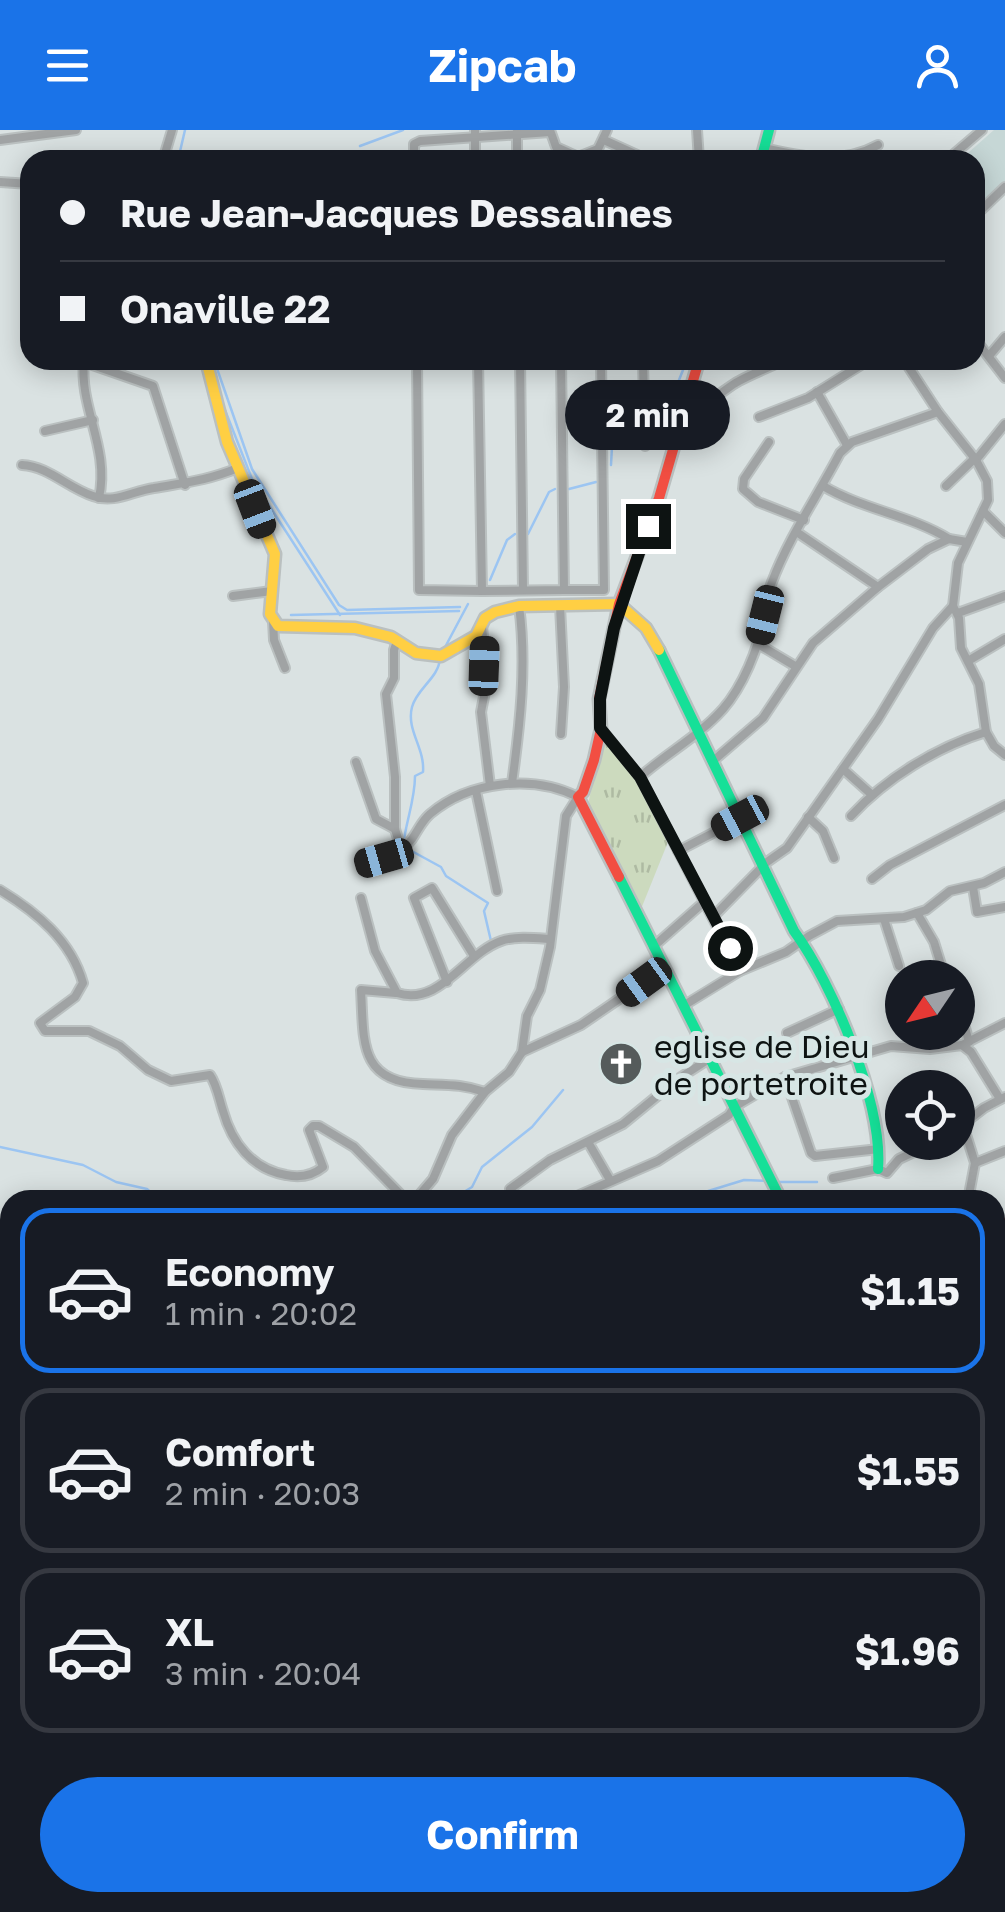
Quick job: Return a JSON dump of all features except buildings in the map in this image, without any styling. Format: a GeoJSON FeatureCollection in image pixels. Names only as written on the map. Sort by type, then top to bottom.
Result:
{"type":"FeatureCollection","features":[{"type":"Feature","properties":{"kind":"street"},"geometry":{"type":"LineString","coordinates":[[0,140],[76,130]]}},
{"type":"Feature","properties":{"kind":"street"},"geometry":{"type":"LineString","coordinates":[[598,150],[607,130]]}},
{"type":"Feature","properties":{"kind":"street"},"geometry":{"type":"LineString","coordinates":[[959,150],[982,130]]}},
{"type":"Feature","properties":{"kind":"street"},"geometry":{"type":"LineString","coordinates":[[414,150],[414,144],[475,133],[550,131]]}},
{"type":"Feature","properties":{"kind":"street"},"geometry":{"type":"LineString","coordinates":[[604,140],[626,150]]}},
{"type":"Feature","properties":{"kind":"street"},"geometry":{"type":"LineString","coordinates":[[867,150],[878,145]]}},
{"type":"Feature","properties":{"kind":"street"},"geometry":{"type":"LineString","coordinates":[[985,206],[1005,187]]}},
{"type":"Feature","properties":{"kind":"street"},"geometry":{"type":"LineString","coordinates":[[988,356],[1005,337]]}},
{"type":"Feature","properties":{"kind":"street"},"geometry":{"type":"LineString","coordinates":[[985,352],[1005,378]]}},
{"type":"Feature","properties":{"kind":"street"},"geometry":{"type":"LineString","coordinates":[[84,370],[104,473],[100,498]]}},
{"type":"Feature","properties":{"kind":"street"},"geometry":{"type":"LineString","coordinates":[[109,370],[153,386],[185,485]]}},
{"type":"Feature","properties":{"kind":"street"},"geometry":{"type":"LineString","coordinates":[[209,370],[217,412],[275,554],[270,614],[274,640],[286,668]]}},
{"type":"Feature","properties":{"kind":"street"},"geometry":{"type":"LineString","coordinates":[[417,370],[420,590],[604,590],[621,601],[646,628],[763,868],[839,1009],[876,1115],[878,1169]]}},
{"type":"Feature","properties":{"kind":"street"},"geometry":{"type":"LineString","coordinates":[[478,370],[482,591]]}},
{"type":"Feature","properties":{"kind":"street"},"geometry":{"type":"LineString","coordinates":[[520,370],[523,590]]}},
{"type":"Feature","properties":{"kind":"street"},"geometry":{"type":"LineString","coordinates":[[561,370],[564,590]]}},
{"type":"Feature","properties":{"kind":"street"},"geometry":{"type":"LineString","coordinates":[[602,370],[604,590]]}},
{"type":"Feature","properties":{"kind":"street"},"geometry":{"type":"LineString","coordinates":[[642,370],[645,446]]}},
{"type":"Feature","properties":{"kind":"street"},"geometry":{"type":"LineString","coordinates":[[424,1190],[433,1179],[452,1135],[522,1052],[550,939],[566,816],[583,792],[594,760],[600,699],[621,601],[659,498],[697,370]]}},
{"type":"Feature","properties":{"kind":"street"},"geometry":{"type":"LineString","coordinates":[[688,402],[711,400],[762,370]]}},
{"type":"Feature","properties":{"kind":"street"},"geometry":{"type":"LineString","coordinates":[[759,417],[793,405],[852,370]]}},
{"type":"Feature","properties":{"kind":"street"},"geometry":{"type":"LineString","coordinates":[[911,370],[975,459],[989,491],[958,563],[955,609],[961,648],[979,684],[986,732],[1005,755]]}},
{"type":"Feature","properties":{"kind":"street"},"geometry":{"type":"LineString","coordinates":[[817,392],[847,445]]}},
{"type":"Feature","properties":{"kind":"street"},"geometry":{"type":"LineString","coordinates":[[640,777],[671,749],[699,733],[737,689],[758,644],[771,586],[847,445],[938,412]]}},
{"type":"Feature","properties":{"kind":"street"},"geometry":{"type":"LineString","coordinates":[[45,431],[94,420]]}},
{"type":"Feature","properties":{"kind":"street"},"geometry":{"type":"LineString","coordinates":[[946,486],[1005,424]]}},
{"type":"Feature","properties":{"kind":"street"},"geometry":{"type":"LineString","coordinates":[[769,442],[744,479],[743,490],[758,502],[804,520]]}},
{"type":"Feature","properties":{"kind":"street"},"geometry":{"type":"LineString","coordinates":[[22,464],[42,469],[108,500],[151,488],[185,485],[238,468]]}},
{"type":"Feature","properties":{"kind":"street"},"geometry":{"type":"LineString","coordinates":[[823,486],[861,506],[967,542]]}},
{"type":"Feature","properties":{"kind":"street"},"geometry":{"type":"LineString","coordinates":[[983,512],[1005,533]]}},
{"type":"Feature","properties":{"kind":"street"},"geometry":{"type":"LineString","coordinates":[[798,533],[878,586]]}},
{"type":"Feature","properties":{"kind":"street"},"geometry":{"type":"LineString","coordinates":[[712,761],[763,718],[813,643],[878,586],[928,548],[949,539]]}},
{"type":"Feature","properties":{"kind":"street"},"geometry":{"type":"LineString","coordinates":[[233,596],[272,592]]}},
{"type":"Feature","properties":{"kind":"street"},"geometry":{"type":"LineString","coordinates":[[714,916],[788,848],[933,628],[955,609],[1005,596]]}},
{"type":"Feature","properties":{"kind":"street"},"geometry":{"type":"LineString","coordinates":[[273,621],[290,629],[354,628],[391,636],[416,653],[441,656],[476,636],[485,618],[494,612],[519,606],[621,601]]}},
{"type":"Feature","properties":{"kind":"street"},"geometry":{"type":"LineString","coordinates":[[512,783],[521,715],[523,634],[519,606]]}},
{"type":"Feature","properties":{"kind":"street"},"geometry":{"type":"LineString","coordinates":[[560,606],[564,687],[561,734]]}},
{"type":"Feature","properties":{"kind":"street"},"geometry":{"type":"LineString","coordinates":[[482,626],[487,681],[482,712],[490,786]]}},
{"type":"Feature","properties":{"kind":"street"},"geometry":{"type":"LineString","coordinates":[[968,661],[1005,639]]}},
{"type":"Feature","properties":{"kind":"street"},"geometry":{"type":"LineString","coordinates":[[397,642],[394,678],[386,694],[395,777],[394,830],[401,849]]}},
{"type":"Feature","properties":{"kind":"street"},"geometry":{"type":"LineString","coordinates":[[758,644],[795,666]]}},
{"type":"Feature","properties":{"kind":"street"},"geometry":{"type":"LineString","coordinates":[[600,728],[640,777],[740,971]]}},
{"type":"Feature","properties":{"kind":"street"},"geometry":{"type":"LineString","coordinates":[[852,816],[871,794],[913,766],[986,732]]}},
{"type":"Feature","properties":{"kind":"street"},"geometry":{"type":"LineString","coordinates":[[356,762],[376,819],[394,830]]}},
{"type":"Feature","properties":{"kind":"street"},"geometry":{"type":"LineString","coordinates":[[843,769],[871,794]]}},
{"type":"Feature","properties":{"kind":"street"},"geometry":{"type":"LineString","coordinates":[[365,864],[411,842],[418,826],[431,813],[490,786],[512,783],[565,790],[578,797],[776,1190]]}},
{"type":"Feature","properties":{"kind":"street"},"geometry":{"type":"LineString","coordinates":[[476,791],[497,891]]}},
{"type":"Feature","properties":{"kind":"street"},"geometry":{"type":"LineString","coordinates":[[872,878],[1005,806]]}},
{"type":"Feature","properties":{"kind":"street"},"geometry":{"type":"LineString","coordinates":[[808,817],[823,831],[834,858]]}},
{"type":"Feature","properties":{"kind":"street"},"geometry":{"type":"LineString","coordinates":[[678,851],[740,818]]}},
{"type":"Feature","properties":{"kind":"street"},"geometry":{"type":"LineString","coordinates":[[682,1006],[837,921],[916,913],[950,890],[973,886],[1005,872]]}},
{"type":"Feature","properties":{"kind":"street"},"geometry":{"type":"LineString","coordinates":[[973,886],[977,912],[1005,907]]}},
{"type":"Feature","properties":{"kind":"street"},"geometry":{"type":"LineString","coordinates":[[447,982],[414,898],[432,888],[474,956]]}},
{"type":"Feature","properties":{"kind":"street"},"geometry":{"type":"LineString","coordinates":[[0,890],[27,907],[54,932],[78,965],[83,983],[75,997],[40,1024],[44,1031],[97,1034],[120,1046],[148,1070],[171,1081],[210,1074],[233,1136],[242,1151],[259,1166],[288,1176],[315,1174],[323,1167],[309,1130],[319,1126],[354,1147],[396,1190]]}},
{"type":"Feature","properties":{"kind":"street"},"geometry":{"type":"LineString","coordinates":[[361,898],[376,951],[396,993]]}},
{"type":"Feature","properties":{"kind":"street"},"geometry":{"type":"LineString","coordinates":[[653,947],[704,902]]}},
{"type":"Feature","properties":{"kind":"street"},"geometry":{"type":"LineString","coordinates":[[916,913],[934,942],[940,960]]}},
{"type":"Feature","properties":{"kind":"street"},"geometry":{"type":"LineString","coordinates":[[884,919],[897,960]]}},
{"type":"Feature","properties":{"kind":"street"},"geometry":{"type":"LineString","coordinates":[[485,1092],[453,1083],[419,1085],[392,1079],[373,1068],[366,1048],[362,990],[419,996],[447,982],[474,956],[508,939],[550,939]]}},
{"type":"Feature","properties":{"kind":"street"},"geometry":{"type":"LineString","coordinates":[[522,1052],[581,1025],[644,982],[660,962]]}},
{"type":"Feature","properties":{"kind":"street"},"geometry":{"type":"LineString","coordinates":[[788,1034],[839,1009]]}},
{"type":"Feature","properties":{"kind":"street"},"geometry":{"type":"LineString","coordinates":[[975,1039],[1005,1023]]}},
{"type":"Feature","properties":{"kind":"street"},"geometry":{"type":"LineString","coordinates":[[589,1190],[658,1161],[693,1141],[730,1115],[734,1107],[785,1076],[885,1048]]}},
{"type":"Feature","properties":{"kind":"street"},"geometry":{"type":"LineString","coordinates":[[970,1050],[1002,1098],[975,1117]]}},
{"type":"Feature","properties":{"kind":"street"},"geometry":{"type":"LineString","coordinates":[[510,1189],[550,1160],[624,1124],[709,1059]]}},
{"type":"Feature","properties":{"kind":"street"},"geometry":{"type":"LineString","coordinates":[[785,1076],[811,1153],[815,1156],[880,1150]]}},
{"type":"Feature","properties":{"kind":"street"},"geometry":{"type":"LineString","coordinates":[[588,1142],[610,1180]]}},
{"type":"Feature","properties":{"kind":"street"},"geometry":{"type":"LineString","coordinates":[[970,1190],[975,1162],[1005,1151]]}},
{"type":"Feature","properties":{"kind":"street"},"geometry":{"type":"LineString","coordinates":[[833,1178],[878,1169],[886,1173],[898,1160]]}},
{"type":"Feature","properties":{"kind":"shaded area"},"geometry":{"type":"Polygon","coordinates":[[[994,130],[1005,130],[1005,183],[985,201],[985,150],[971,150],[994,130]]]}},
{"type":"Feature","properties":{"kind":"green space"},"geometry":{"type":"Polygon","coordinates":[[[604,734],[635,772],[668,842],[641,909],[588,804],[604,734]]]}},
{"type":"Feature","properties":{"kind":"waterway"},"geometry":{"type":"LineString","coordinates":[[180,150],[185,130]]}},
{"type":"Feature","properties":{"kind":"waterway"},"geometry":{"type":"LineString","coordinates":[[360,146],[403,130]]}},
{"type":"Feature","properties":{"kind":"waterway"},"geometry":{"type":"LineString","coordinates":[[217,370],[252,469],[339,605],[347,610],[460,607]]}},
{"type":"Feature","properties":{"kind":"waterway"},"geometry":{"type":"LineString","coordinates":[[651,390],[677,385],[683,370]]}},
{"type":"Feature","properties":{"kind":"waterway"},"geometry":{"type":"LineString","coordinates":[[611,465],[614,410],[636,391]]}},
{"type":"Feature","properties":{"kind":"waterway"},"geometry":{"type":"LineString","coordinates":[[225,410],[252,479],[340,615]]}},
{"type":"Feature","properties":{"kind":"waterway"},"geometry":{"type":"LineString","coordinates":[[569,489],[596,482]]}},
{"type":"Feature","properties":{"kind":"waterway"},"geometry":{"type":"LineString","coordinates":[[528,534],[549,492],[555,489]]}},
{"type":"Feature","properties":{"kind":"waterway"},"geometry":{"type":"LineString","coordinates":[[490,580],[507,540],[515,534]]}},
{"type":"Feature","properties":{"kind":"waterway"},"geometry":{"type":"LineString","coordinates":[[443,651],[468,604]]}},
{"type":"Feature","properties":{"kind":"waterway"},"geometry":{"type":"LineString","coordinates":[[291,615],[459,611]]}},
{"type":"Feature","properties":{"kind":"waterway"},"geometry":{"type":"LineString","coordinates":[[403,846],[415,776],[423,772],[411,723],[412,707],[440,658]]}},
{"type":"Feature","properties":{"kind":"waterway"},"geometry":{"type":"LineString","coordinates":[[408,849],[441,867],[446,876],[488,903],[484,911],[491,941]]}},
{"type":"Feature","properties":{"kind":"waterway"},"geometry":{"type":"LineString","coordinates":[[467,1190],[482,1167],[532,1127],[563,1090]]}},
{"type":"Feature","properties":{"kind":"waterway"},"geometry":{"type":"LineString","coordinates":[[0,1147],[83,1165],[116,1182],[148,1190]]}},
{"type":"Feature","properties":{"kind":"waterway"},"geometry":{"type":"LineString","coordinates":[[712,1190],[744,1180],[769,1181]]}},
{"type":"Feature","properties":{"kind":"waterway"},"geometry":{"type":"LineString","coordinates":[[777,1182],[817,1182]]}},
{"type":"Feature","properties":{"kind":"traffic: fast"},"geometry":{"type":"LineString","coordinates":[[764,150],[769,130]]}},
{"type":"Feature","properties":{"kind":"traffic: fast"},"geometry":{"type":"LineString","coordinates":[[659,650],[794,931],[839,1012],[864,1079],[877,1142],[878,1169]]}},
{"type":"Feature","properties":{"kind":"traffic: fast"},"geometry":{"type":"LineString","coordinates":[[619,877],[776,1190]]}},
{"type":"Feature","properties":{"kind":"traffic: slow"},"geometry":{"type":"LineString","coordinates":[[209,370],[227,442],[275,554],[270,614],[278,626],[355,628],[391,637],[416,653],[441,656],[476,636],[485,618],[495,612],[519,606],[619,604],[646,628],[659,650]]}},
{"type":"Feature","properties":{"kind":"traffic: jam"},"geometry":{"type":"LineString","coordinates":[[619,877],[578,797],[594,760],[601,729],[599,699],[619,604],[659,498],[696,370]]}},
{"type":"Feature","properties":{"kind":"place","name":"eglise de Dieu de portetroite"},"geometry":{"type":"Point","coordinates":[621,1064]}},
{"type":"Feature","properties":{"kind":"route"},"geometry":{"type":"LineString","coordinates":[[648,526],[614,628],[600,699],[600,728],[640,777],[730,948]]}}]}
